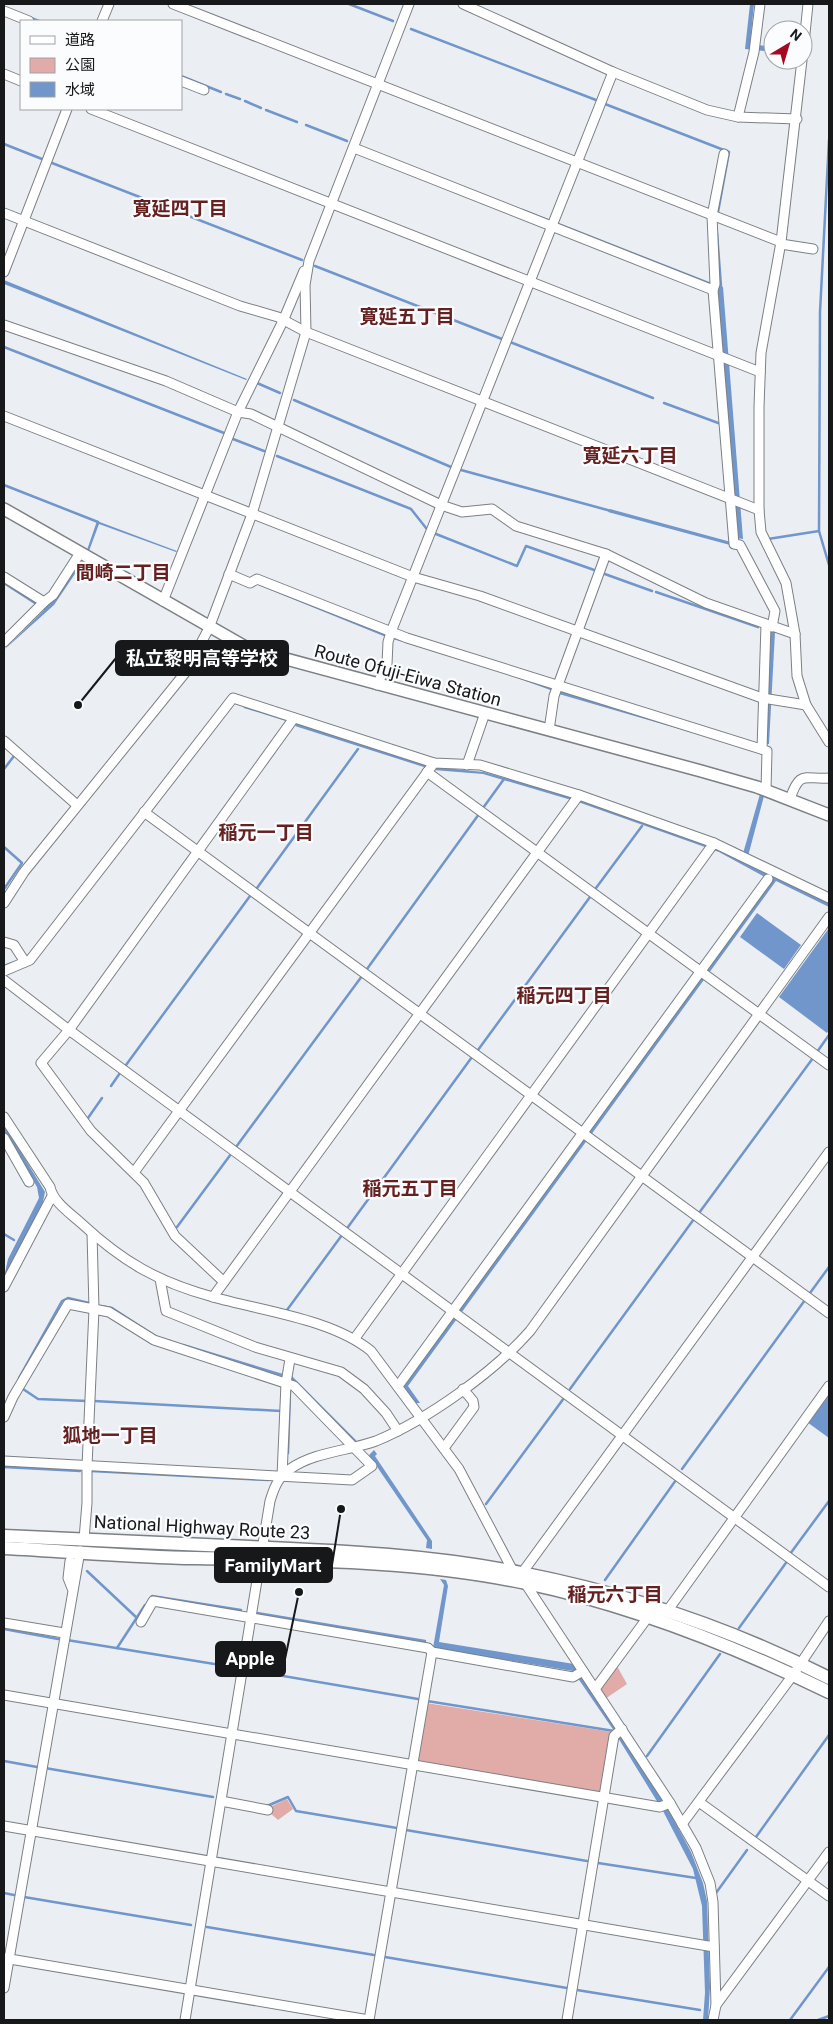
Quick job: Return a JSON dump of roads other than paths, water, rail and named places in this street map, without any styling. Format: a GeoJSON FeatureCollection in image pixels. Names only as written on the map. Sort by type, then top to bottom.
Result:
{"type":"FeatureCollection","features":[{"type":"Feature","properties":{"kind":"highway","name":"National Highway Route 23"},"geometry":{"type":"LineString","coordinates":[[4,1536],[263,1553],[388,1554],[520,1576],[668,1610],[800,1663],[829,1678]]}},
{"type":"Feature","properties":{"kind":"highway","name":"National Highway Route 23"},"geometry":{"type":"LineString","coordinates":[[4,1548],[81,1540]]}},
{"type":"Feature","properties":{"kind":"highway","name":"National Highway Route 23"},"geometry":{"type":"LineString","coordinates":[[520,1576],[692,1632],[829,1692]]}},
{"type":"Feature","properties":{"kind":"main road","name":"Route Ofuji-Eiwa Station"},"geometry":{"type":"LineString","coordinates":[[4,509],[163,602],[249,649],[766,790],[829,815]]}},
{"type":"Feature","properties":{"kind":"street"},"geometry":{"type":"LineString","coordinates":[[102,20],[109,4]]}},
{"type":"Feature","properties":{"kind":"street"},"geometry":{"type":"LineString","coordinates":[[173,4],[781,243],[813,249]]}},
{"type":"Feature","properties":{"kind":"street"},"geometry":{"type":"LineString","coordinates":[[163,602],[238,412],[283,321],[309,261],[409,4]]}},
{"type":"Feature","properties":{"kind":"street"},"geometry":{"type":"LineString","coordinates":[[463,4],[613,72],[707,110],[738,117],[797,119]]}},
{"type":"Feature","properties":{"kind":"street"},"geometry":{"type":"LineString","coordinates":[[738,117],[754,52],[760,4]]}},
{"type":"Feature","properties":{"kind":"street"},"geometry":{"type":"LineString","coordinates":[[806,20],[808,4]]}},
{"type":"Feature","properties":{"kind":"street"},"geometry":{"type":"LineString","coordinates":[[4,11],[26,20]]}},
{"type":"Feature","properties":{"kind":"street"},"geometry":{"type":"LineString","coordinates":[[801,70],[797,119],[781,243],[760,372],[759,510],[761,532],[786,583],[795,634],[797,676],[806,704],[829,742]]}},
{"type":"Feature","properties":{"kind":"street"},"geometry":{"type":"LineString","coordinates":[[377,685],[386,664],[390,635],[613,72]]}},
{"type":"Feature","properties":{"kind":"street"},"geometry":{"type":"LineString","coordinates":[[4,74],[20,81]]}},
{"type":"Feature","properties":{"kind":"street"},"geometry":{"type":"LineString","coordinates":[[182,80],[204,90]]}},
{"type":"Feature","properties":{"kind":"street"},"geometry":{"type":"LineString","coordinates":[[4,272],[68,110]]}},
{"type":"Feature","properties":{"kind":"street"},"geometry":{"type":"LineString","coordinates":[[94,110],[760,372]]}},
{"type":"Feature","properties":{"kind":"street"},"geometry":{"type":"LineString","coordinates":[[354,148],[713,290]]}},
{"type":"Feature","properties":{"kind":"street"},"geometry":{"type":"LineString","coordinates":[[724,154],[712,216],[716,284],[713,290],[723,357],[734,500],[734,544],[740,545],[775,611],[769,626],[768,699],[762,749]]}},
{"type":"Feature","properties":{"kind":"street"},"geometry":{"type":"LineString","coordinates":[[4,213],[240,306],[278,317],[306,332],[759,510]]}},
{"type":"Feature","properties":{"kind":"street"},"geometry":{"type":"LineString","coordinates":[[4,903],[24,872],[184,673],[209,628],[252,514],[306,332],[305,285],[309,261]]}},
{"type":"Feature","properties":{"kind":"street"},"geometry":{"type":"LineString","coordinates":[[4,325],[166,382],[238,412],[252,414],[441,504],[462,512],[492,509],[516,526],[606,554],[699,600],[795,634]]}},
{"type":"Feature","properties":{"kind":"street"},"geometry":{"type":"LineString","coordinates":[[4,416],[413,577],[480,596],[768,699],[806,704]]}},
{"type":"Feature","properties":{"kind":"street"},"geometry":{"type":"LineString","coordinates":[[4,642],[53,595],[80,553]]}},
{"type":"Feature","properties":{"kind":"street"},"geometry":{"type":"LineString","coordinates":[[549,730],[558,686],[606,554]]}},
{"type":"Feature","properties":{"kind":"street"},"geometry":{"type":"LineString","coordinates":[[229,574],[250,583],[257,579],[390,635],[767,751],[766,790]]}},
{"type":"Feature","properties":{"kind":"street"},"geometry":{"type":"LineString","coordinates":[[4,577],[42,605]]}},
{"type":"Feature","properties":{"kind":"street"},"geometry":{"type":"LineString","coordinates":[[4,971],[30,960],[233,698],[430,767],[538,853],[829,1065]]}},
{"type":"Feature","properties":{"kind":"street"},"geometry":{"type":"LineString","coordinates":[[467,765],[485,714]]}},
{"type":"Feature","properties":{"kind":"street"},"geometry":{"type":"LineString","coordinates":[[224,1282],[175,1236],[135,1171],[91,1131],[41,1063],[68,1030],[199,852],[294,718]]}},
{"type":"Feature","properties":{"kind":"street"},"geometry":{"type":"LineString","coordinates":[[4,741],[77,805]]}},
{"type":"Feature","properties":{"kind":"street"},"geometry":{"type":"LineString","coordinates":[[430,767],[480,765],[740,854],[829,898]]}},
{"type":"Feature","properties":{"kind":"street"},"geometry":{"type":"LineString","coordinates":[[135,1171],[430,767]]}},
{"type":"Feature","properties":{"kind":"street"},"geometry":{"type":"LineString","coordinates":[[790,800],[794,786],[803,777],[829,778]]}},
{"type":"Feature","properties":{"kind":"street"},"geometry":{"type":"LineString","coordinates":[[213,1297],[577,798]]}},
{"type":"Feature","properties":{"kind":"street"},"geometry":{"type":"LineString","coordinates":[[144,812],[829,1313]]}},
{"type":"Feature","properties":{"kind":"street"},"geometry":{"type":"LineString","coordinates":[[355,1338],[712,846]]}},
{"type":"Feature","properties":{"kind":"street"},"geometry":{"type":"LineString","coordinates":[[398,1386],[456,1313],[586,1135],[768,879]]}},
{"type":"Feature","properties":{"kind":"street"},"geometry":{"type":"LineString","coordinates":[[185,2020],[234,1733],[272,1493],[276,1483],[282,1476],[305,1461],[356,1448],[398,1431],[463,1389],[510,1353],[530,1331],[643,1177],[829,917]]}},
{"type":"Feature","properties":{"kind":"street"},"geometry":{"type":"LineString","coordinates":[[4,942],[14,945],[25,962]]}},
{"type":"Feature","properties":{"kind":"street"},"geometry":{"type":"LineString","coordinates":[[4,980],[68,1030],[180,1110],[829,1587]]}},
{"type":"Feature","properties":{"kind":"street"},"geometry":{"type":"LineString","coordinates":[[4,1116],[50,1187],[52,1196],[92,1233],[122,1257],[160,1279],[213,1297],[295,1318],[355,1338],[371,1351],[459,1469],[520,1576],[670,1803],[696,1848],[710,1884],[716,2005],[713,2020]]}},
{"type":"Feature","properties":{"kind":"street"},"geometry":{"type":"LineString","coordinates":[[4,1138],[29,1182]]}},
{"type":"Feature","properties":{"kind":"street"},"geometry":{"type":"LineString","coordinates":[[520,1576],[829,1152]]}},
{"type":"Feature","properties":{"kind":"street"},"geometry":{"type":"LineString","coordinates":[[4,1287],[52,1196]]}},
{"type":"Feature","properties":{"kind":"street"},"geometry":{"type":"LineString","coordinates":[[4,1988],[6,1958],[87,1503],[94,1309],[92,1233]]}},
{"type":"Feature","properties":{"kind":"street"},"geometry":{"type":"LineString","coordinates":[[160,1279],[166,1310],[290,1358],[328,1368],[352,1379],[386,1413],[398,1431]]}},
{"type":"Feature","properties":{"kind":"street"},"geometry":{"type":"LineString","coordinates":[[4,1417],[13,1396],[65,1306],[68,1304],[109,1312],[154,1340],[294,1386],[372,1466],[352,1480],[4,1461]]}},
{"type":"Feature","properties":{"kind":"street"},"geometry":{"type":"LineString","coordinates":[[282,1476],[286,1383],[290,1358]]}},
{"type":"Feature","properties":{"kind":"street"},"geometry":{"type":"LineString","coordinates":[[668,1610],[829,1386]]}},
{"type":"Feature","properties":{"kind":"street"},"geometry":{"type":"LineString","coordinates":[[444,1448],[474,1407],[473,1401],[463,1389]]}},
{"type":"Feature","properties":{"kind":"street"},"geometry":{"type":"LineString","coordinates":[[70,1561],[68,1578],[72,1588]]}},
{"type":"Feature","properties":{"kind":"street"},"geometry":{"type":"LineString","coordinates":[[141,1622],[153,1601],[428,1648],[432,1652],[573,1677],[583,1671]]}},
{"type":"Feature","properties":{"kind":"street"},"geometry":{"type":"LineString","coordinates":[[595,1689],[648,1617]]}},
{"type":"Feature","properties":{"kind":"street"},"geometry":{"type":"LineString","coordinates":[[682,1824],[793,1675],[829,1621]]}},
{"type":"Feature","properties":{"kind":"street"},"geometry":{"type":"LineString","coordinates":[[4,1623],[64,1633]]}},
{"type":"Feature","properties":{"kind":"street"},"geometry":{"type":"LineString","coordinates":[[6,1958],[369,2020],[432,1652]]}},
{"type":"Feature","properties":{"kind":"street"},"geometry":{"type":"LineString","coordinates":[[4,1695],[660,1807],[670,1803]]}},
{"type":"Feature","properties":{"kind":"street"},"geometry":{"type":"LineString","coordinates":[[566,2020],[614,1736],[622,1729]]}},
{"type":"Feature","properties":{"kind":"street"},"geometry":{"type":"LineString","coordinates":[[221,1801],[268,1810]]}},
{"type":"Feature","properties":{"kind":"street"},"geometry":{"type":"LineString","coordinates":[[699,1802],[829,1896]]}},
{"type":"Feature","properties":{"kind":"street"},"geometry":{"type":"LineString","coordinates":[[4,1826],[714,1947]]}},
{"type":"Feature","properties":{"kind":"street"},"geometry":{"type":"LineString","coordinates":[[716,2005],[829,1852]]}},
{"type":"Feature","properties":{"kind":"water"},"geometry":{"type":"Polygon","coordinates":[[[750,4],[754,4],[750,44],[763,46],[763,51],[745,49],[750,4]]]}},
{"type":"Feature","properties":{"kind":"water"},"geometry":{"type":"Polygon","coordinates":[[[4,280],[247,379],[4,284],[4,280]]]}},
{"type":"Feature","properties":{"kind":"water"},"geometry":{"type":"Polygon","coordinates":[[[723,287],[743,539],[737,538],[717,288],[723,287]]]}},
{"type":"Feature","properties":{"kind":"water"},"geometry":{"type":"Polygon","coordinates":[[[610,509],[731,542],[730,545],[608,512],[610,509]]]}},
{"type":"Feature","properties":{"kind":"water"},"geometry":{"type":"Polygon","coordinates":[[[97,521],[177,551],[99,524],[89,551],[87,550],[97,521]]]}},
{"type":"Feature","properties":{"kind":"water"},"geometry":{"type":"Polygon","coordinates":[[[79,560],[83,562],[54,605],[4,650],[44,610],[43,608],[79,560]]]}},
{"type":"Feature","properties":{"kind":"water"},"geometry":{"type":"Polygon","coordinates":[[[259,582],[554,688],[553,691],[493,669],[386,637],[258,585],[259,582]]]}},
{"type":"Feature","properties":{"kind":"water"},"geometry":{"type":"Polygon","coordinates":[[[771,631],[775,632],[769,744],[766,744],[771,631]]]}},
{"type":"Feature","properties":{"kind":"water"},"geometry":{"type":"Polygon","coordinates":[[[559,691],[760,751],[762,753],[559,694],[559,691]]]}},
{"type":"Feature","properties":{"kind":"water"},"geometry":{"type":"Polygon","coordinates":[[[297,723],[434,767],[484,772],[582,800],[742,857],[760,794],[764,796],[747,860],[773,876],[829,903],[829,907],[776,881],[408,1386],[420,1403],[414,1403],[402,1385],[765,877],[719,852],[578,802],[483,774],[433,770],[295,726],[297,723]]]}},
{"type":"Feature","properties":{"kind":"water"},"geometry":{"type":"Polygon","coordinates":[[[757,913],[801,945],[784,969],[740,937],[757,913]]]}},
{"type":"Feature","properties":{"kind":"water"},"geometry":{"type":"Polygon","coordinates":[[[829,928],[829,1030],[827,1033],[779,997],[829,928]]]}},
{"type":"Feature","properties":{"kind":"water"},"geometry":{"type":"Polygon","coordinates":[[[4,1124],[45,1192],[42,1206],[4,1277],[8,1259],[39,1198],[37,1187],[4,1132],[4,1124]]]}},
{"type":"Feature","properties":{"kind":"water"},"geometry":{"type":"Polygon","coordinates":[[[829,1392],[829,1438],[807,1422],[829,1392]]]}},
{"type":"Feature","properties":{"kind":"water"},"geometry":{"type":"Polygon","coordinates":[[[374,1450],[377,1454],[375,1456],[432,1541],[432,1549],[426,1548],[427,1540],[369,1455],[374,1450]]]}},
{"type":"Feature","properties":{"kind":"water"},"geometry":{"type":"Polygon","coordinates":[[[440,1579],[446,1580],[448,1586],[439,1642],[574,1664],[668,1809],[691,1852],[703,1883],[707,1901],[710,1987],[708,2020],[703,2020],[705,1993],[702,1906],[693,1869],[663,1811],[612,1728],[573,1671],[433,1648],[444,1585],[440,1579]]]}},
{"type":"Feature","properties":{"kind":"waterway"},"geometry":{"type":"LineString","coordinates":[[349,4],[393,21]]}},
{"type":"Feature","properties":{"kind":"waterway"},"geometry":{"type":"LineString","coordinates":[[31,18],[36,20]]}},
{"type":"Feature","properties":{"kind":"waterway"},"geometry":{"type":"LineString","coordinates":[[411,29],[596,100]]}},
{"type":"Feature","properties":{"kind":"waterway"},"geometry":{"type":"LineString","coordinates":[[182,76],[221,92]]}},
{"type":"Feature","properties":{"kind":"waterway"},"geometry":{"type":"LineString","coordinates":[[226,94],[240,99]]}},
{"type":"Feature","properties":{"kind":"waterway"},"geometry":{"type":"LineString","coordinates":[[245,101],[261,108]]}},
{"type":"Feature","properties":{"kind":"waterway"},"geometry":{"type":"LineString","coordinates":[[605,104],[729,152],[718,212]]}},
{"type":"Feature","properties":{"kind":"waterway"},"geometry":{"type":"LineString","coordinates":[[266,110],[297,122]]}},
{"type":"Feature","properties":{"kind":"waterway"},"geometry":{"type":"LineString","coordinates":[[306,125],[347,141]]}},
{"type":"Feature","properties":{"kind":"waterway"},"geometry":{"type":"LineString","coordinates":[[829,140],[820,312],[819,531],[829,565]]}},
{"type":"Feature","properties":{"kind":"waterway"},"geometry":{"type":"LineString","coordinates":[[4,144],[42,159]]}},
{"type":"Feature","properties":{"kind":"waterway"},"geometry":{"type":"LineString","coordinates":[[52,163],[302,260]]}},
{"type":"Feature","properties":{"kind":"waterway"},"geometry":{"type":"LineString","coordinates":[[522,210],[550,221]]}},
{"type":"Feature","properties":{"kind":"waterway"},"geometry":{"type":"LineString","coordinates":[[558,224],[711,284]]}},
{"type":"Feature","properties":{"kind":"waterway"},"geometry":{"type":"LineString","coordinates":[[717,233],[721,286],[719,288]]}},
{"type":"Feature","properties":{"kind":"waterway"},"geometry":{"type":"LineString","coordinates":[[315,266],[502,339]]}},
{"type":"Feature","properties":{"kind":"waterway"},"geometry":{"type":"LineString","coordinates":[[510,342],[653,398]]}},
{"type":"Feature","properties":{"kind":"waterway"},"geometry":{"type":"LineString","coordinates":[[4,347],[224,433]]}},
{"type":"Feature","properties":{"kind":"waterway"},"geometry":{"type":"LineString","coordinates":[[257,383],[280,393]]}},
{"type":"Feature","properties":{"kind":"waterway"},"geometry":{"type":"LineString","coordinates":[[294,400],[451,467]]}},
{"type":"Feature","properties":{"kind":"waterway"},"geometry":{"type":"LineString","coordinates":[[664,403],[721,424]]}},
{"type":"Feature","properties":{"kind":"waterway"},"geometry":{"type":"LineString","coordinates":[[233,439],[264,451]]}},
{"type":"Feature","properties":{"kind":"waterway"},"geometry":{"type":"LineString","coordinates":[[277,456],[411,509],[426,528]]}},
{"type":"Feature","properties":{"kind":"waterway"},"geometry":{"type":"LineString","coordinates":[[461,470],[611,511]]}},
{"type":"Feature","properties":{"kind":"waterway"},"geometry":{"type":"LineString","coordinates":[[4,485],[98,522]]}},
{"type":"Feature","properties":{"kind":"waterway"},"geometry":{"type":"LineString","coordinates":[[768,539],[819,531]]}},
{"type":"Feature","properties":{"kind":"waterway"},"geometry":{"type":"LineString","coordinates":[[436,534],[517,566],[526,546],[597,571]]}},
{"type":"Feature","properties":{"kind":"waterway"},"geometry":{"type":"LineString","coordinates":[[602,573],[652,591]]}},
{"type":"Feature","properties":{"kind":"waterway"},"geometry":{"type":"LineString","coordinates":[[4,583],[38,605]]}},
{"type":"Feature","properties":{"kind":"waterway"},"geometry":{"type":"LineString","coordinates":[[656,592],[758,627]]}},
{"type":"Feature","properties":{"kind":"waterway"},"geometry":{"type":"LineString","coordinates":[[245,707],[287,720]]}},
{"type":"Feature","properties":{"kind":"waterway"},"geometry":{"type":"LineString","coordinates":[[257,888],[358,749]]}},
{"type":"Feature","properties":{"kind":"waterway"},"geometry":{"type":"LineString","coordinates":[[4,769],[14,756]]}},
{"type":"Feature","properties":{"kind":"waterway"},"geometry":{"type":"LineString","coordinates":[[483,808],[504,779]]}},
{"type":"Feature","properties":{"kind":"waterway"},"geometry":{"type":"LineString","coordinates":[[367,969],[479,814]]}},
{"type":"Feature","properties":{"kind":"waterway"},"geometry":{"type":"LineString","coordinates":[[596,888],[642,826]]}},
{"type":"Feature","properties":{"kind":"waterway"},"geometry":{"type":"LineString","coordinates":[[4,847],[22,863],[4,889]]}},
{"type":"Feature","properties":{"kind":"waterway"},"geometry":{"type":"LineString","coordinates":[[126,1065],[250,896]]}},
{"type":"Feature","properties":{"kind":"waterway"},"geometry":{"type":"LineString","coordinates":[[478,1050],[590,897]]}},
{"type":"Feature","properties":{"kind":"waterway"},"geometry":{"type":"LineString","coordinates":[[4,966],[15,962]]}},
{"type":"Feature","properties":{"kind":"waterway"},"geometry":{"type":"LineString","coordinates":[[236,1147],[362,976]]}},
{"type":"Feature","properties":{"kind":"waterway"},"geometry":{"type":"LineString","coordinates":[[817,1052],[829,1035]]}},
{"type":"Feature","properties":{"kind":"waterway"},"geometry":{"type":"LineString","coordinates":[[348,1227],[472,1057]]}},
{"type":"Feature","properties":{"kind":"waterway"},"geometry":{"type":"LineString","coordinates":[[699,1213],[813,1058]]}},
{"type":"Feature","properties":{"kind":"waterway"},"geometry":{"type":"LineString","coordinates":[[111,1086],[120,1073]]}},
{"type":"Feature","properties":{"kind":"waterway"},"geometry":{"type":"LineString","coordinates":[[88,1118],[102,1098]]}},
{"type":"Feature","properties":{"kind":"waterway"},"geometry":{"type":"LineString","coordinates":[[177,1227],[231,1154]]}},
{"type":"Feature","properties":{"kind":"waterway"},"geometry":{"type":"LineString","coordinates":[[570,1389],[694,1219]]}},
{"type":"Feature","properties":{"kind":"waterway"},"geometry":{"type":"LineString","coordinates":[[4,1234],[14,1240]]}},
{"type":"Feature","properties":{"kind":"waterway"},"geometry":{"type":"LineString","coordinates":[[287,1310],[342,1235]]}},
{"type":"Feature","properties":{"kind":"waterway"},"geometry":{"type":"LineString","coordinates":[[810,1293],[829,1267]]}},
{"type":"Feature","properties":{"kind":"waterway"},"geometry":{"type":"LineString","coordinates":[[19,1378],[62,1301],[68,1298],[89,1303]]}},
{"type":"Feature","properties":{"kind":"waterway"},"geometry":{"type":"LineString","coordinates":[[682,1469],[805,1300]]}},
{"type":"Feature","properties":{"kind":"waterway"},"geometry":{"type":"LineString","coordinates":[[101,1306],[112,1308],[158,1338],[170,1341]]}},
{"type":"Feature","properties":{"kind":"waterway"},"geometry":{"type":"LineString","coordinates":[[183,1345],[282,1375]]}},
{"type":"Feature","properties":{"kind":"waterway"},"geometry":{"type":"LineString","coordinates":[[291,1377],[355,1441]]}},
{"type":"Feature","properties":{"kind":"waterway"},"geometry":{"type":"LineString","coordinates":[[23,1389],[38,1399],[87,1401]]}},
{"type":"Feature","properties":{"kind":"waterway"},"geometry":{"type":"LineString","coordinates":[[288,1453],[290,1390]]}},
{"type":"Feature","properties":{"kind":"waterway"},"geometry":{"type":"LineString","coordinates":[[486,1504],[564,1398]]}},
{"type":"Feature","properties":{"kind":"waterway"},"geometry":{"type":"LineString","coordinates":[[94,1401],[281,1411]]}},
{"type":"Feature","properties":{"kind":"waterway"},"geometry":{"type":"LineString","coordinates":[[4,1467],[80,1471]]}},
{"type":"Feature","properties":{"kind":"waterway"},"geometry":{"type":"LineString","coordinates":[[91,1471],[268,1480]]}},
{"type":"Feature","properties":{"kind":"waterway"},"geometry":{"type":"LineString","coordinates":[[605,1580],[676,1480]]}},
{"type":"Feature","properties":{"kind":"waterway"},"geometry":{"type":"LineString","coordinates":[[790,1554],[829,1501]]}},
{"type":"Feature","properties":{"kind":"waterway"},"geometry":{"type":"LineString","coordinates":[[739,1628],[788,1560]]}},
{"type":"Feature","properties":{"kind":"waterway"},"geometry":{"type":"LineString","coordinates":[[87,1571],[137,1618]]}},
{"type":"Feature","properties":{"kind":"waterway"},"geometry":{"type":"LineString","coordinates":[[150,1599],[152,1596],[241,1610]]}},
{"type":"Feature","properties":{"kind":"waterway"},"geometry":{"type":"LineString","coordinates":[[117,1648],[145,1605]]}},
{"type":"Feature","properties":{"kind":"waterway"},"geometry":{"type":"LineString","coordinates":[[257,1613],[425,1641]]}},
{"type":"Feature","properties":{"kind":"waterway"},"geometry":{"type":"LineString","coordinates":[[4,1629],[58,1639]]}},
{"type":"Feature","properties":{"kind":"waterway"},"geometry":{"type":"LineString","coordinates":[[67,1640],[239,1668]]}},
{"type":"Feature","properties":{"kind":"waterway"},"geometry":{"type":"LineString","coordinates":[[647,1756],[720,1654]]}},
{"type":"Feature","properties":{"kind":"waterway"},"geometry":{"type":"LineString","coordinates":[[248,1670],[418,1699]]}},
{"type":"Feature","properties":{"kind":"waterway"},"geometry":{"type":"LineString","coordinates":[[427,1701],[614,1731]]}},
{"type":"Feature","properties":{"kind":"waterway"},"geometry":{"type":"LineString","coordinates":[[756,1837],[829,1735]]}},
{"type":"Feature","properties":{"kind":"waterway"},"geometry":{"type":"LineString","coordinates":[[4,1761],[37,1767]]}},
{"type":"Feature","properties":{"kind":"waterway"},"geometry":{"type":"LineString","coordinates":[[45,1768],[213,1797]]}},
{"type":"Feature","properties":{"kind":"waterway"},"geometry":{"type":"LineString","coordinates":[[267,1806],[288,1797],[296,1811],[397,1828]]}},
{"type":"Feature","properties":{"kind":"waterway"},"geometry":{"type":"LineString","coordinates":[[406,1830],[587,1861]]}},
{"type":"Feature","properties":{"kind":"waterway"},"geometry":{"type":"LineString","coordinates":[[716,1893],[747,1850]]}},
{"type":"Feature","properties":{"kind":"waterway"},"geometry":{"type":"LineString","coordinates":[[598,1863],[696,1878]]}},
{"type":"Feature","properties":{"kind":"waterway"},"geometry":{"type":"LineString","coordinates":[[4,1893],[14,1895]]}},
{"type":"Feature","properties":{"kind":"waterway"},"geometry":{"type":"LineString","coordinates":[[24,1897],[191,1925]]}},
{"type":"Feature","properties":{"kind":"waterway"},"geometry":{"type":"LineString","coordinates":[[207,1927],[374,1955]]}},
{"type":"Feature","properties":{"kind":"waterway"},"geometry":{"type":"LineString","coordinates":[[385,1957],[567,1988]]}},
{"type":"Feature","properties":{"kind":"waterway"},"geometry":{"type":"LineString","coordinates":[[790,2020],[829,1967]]}},
{"type":"Feature","properties":{"kind":"waterway"},"geometry":{"type":"LineString","coordinates":[[577,1990],[700,2010]]}},
{"type":"Feature","properties":{"kind":"waterway"},"geometry":{"type":"LineString","coordinates":[[818,2020],[829,2016]]}},
{"type":"Feature","properties":{"kind":"place","name":"私立黎明高等学校"},"geometry":{"type":"Point","coordinates":[78,705]}},
{"type":"Feature","properties":{"kind":"place","name":"FamilyMart"},"geometry":{"type":"Point","coordinates":[341,1509]}},
{"type":"Feature","properties":{"kind":"place","name":"Apple"},"geometry":{"type":"Point","coordinates":[299,1592]}},
{"type":"Feature","properties":{"kind":"district","name":"寛延四丁目"},"geometry":{"type":"Point","coordinates":[180,208]}},
{"type":"Feature","properties":{"kind":"district","name":"寛延五丁目"},"geometry":{"type":"Point","coordinates":[407,316]}},
{"type":"Feature","properties":{"kind":"district","name":"寛延六丁目"},"geometry":{"type":"Point","coordinates":[630,455]}},
{"type":"Feature","properties":{"kind":"district","name":"間崎二丁目"},"geometry":{"type":"Point","coordinates":[123,572]}},
{"type":"Feature","properties":{"kind":"district","name":"稲元一丁目"},"geometry":{"type":"Point","coordinates":[266,832]}},
{"type":"Feature","properties":{"kind":"district","name":"稲元四丁目"},"geometry":{"type":"Point","coordinates":[564,995]}},
{"type":"Feature","properties":{"kind":"district","name":"稲元五丁目"},"geometry":{"type":"Point","coordinates":[410,1188]}},
{"type":"Feature","properties":{"kind":"district","name":"狐地一丁目"},"geometry":{"type":"Point","coordinates":[110,1435]}},
{"type":"Feature","properties":{"kind":"district","name":"稲元六丁目"},"geometry":{"type":"Point","coordinates":[615,1594]}}]}
